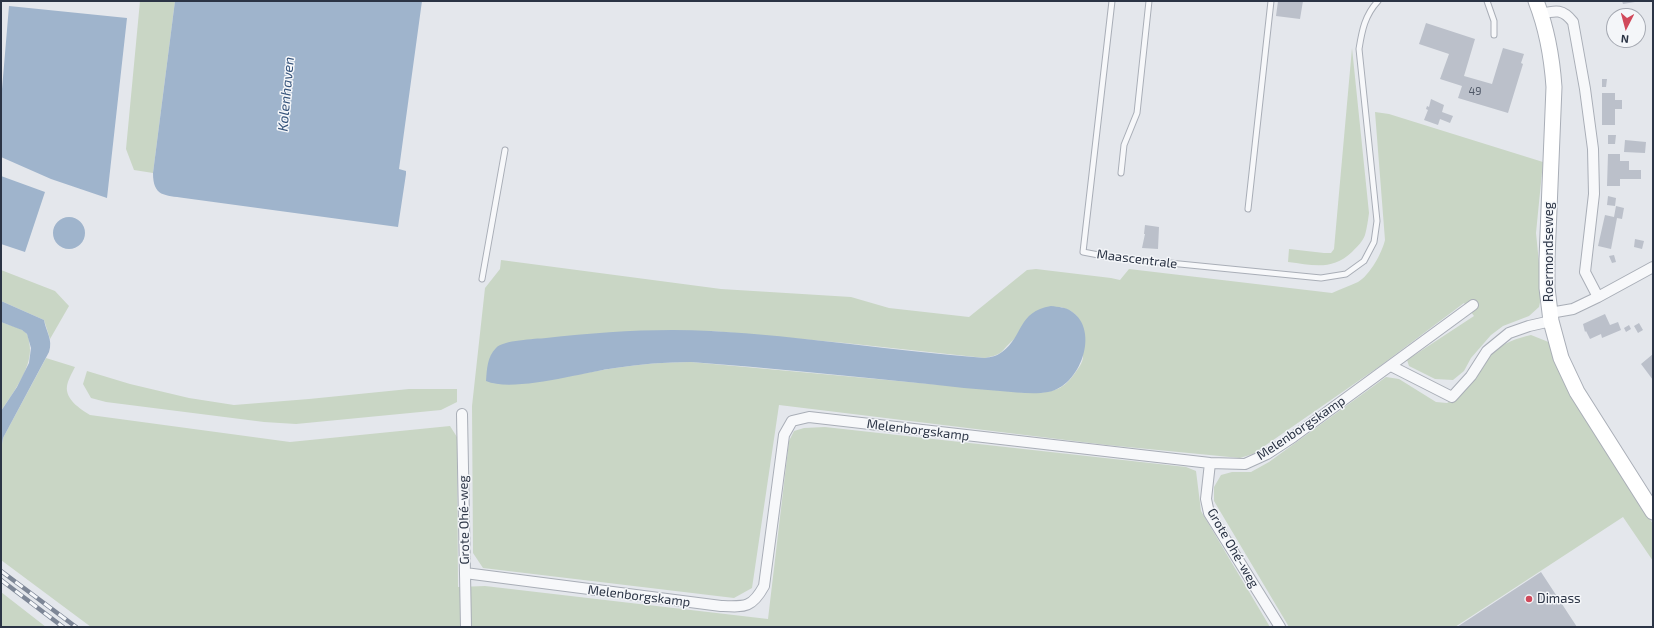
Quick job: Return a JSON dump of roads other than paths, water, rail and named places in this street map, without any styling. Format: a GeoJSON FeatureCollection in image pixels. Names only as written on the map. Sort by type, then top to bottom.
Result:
{"type":"FeatureCollection","features":[{"type":"Feature","properties":{"kind":"main road","name":"Roermondseweg"},"geometry":{"type":"LineString","coordinates":[[1539,8],[1552,64],[1554,87],[1547,252],[1547,288],[1551,317],[1561,358],[1577,392],[1653,512]]}},
{"type":"Feature","properties":{"kind":"street","name":"Roermondseweg"},"geometry":{"type":"LineString","coordinates":[[1539,8],[1567,14],[1573,22],[1585,89],[1593,149],[1594,194],[1585,272],[1598,297]]}},
{"type":"Feature","properties":{"kind":"street"},"geometry":{"type":"LineString","coordinates":[[1391,366],[1452,397],[1471,376],[1487,351],[1509,333],[1573,309],[1653,267]]}},
{"type":"Feature","properties":{"kind":"street","name":"Melenborgskamp"},"geometry":{"type":"LineString","coordinates":[[465,573],[721,606],[742,607],[757,599],[764,586],[784,435],[792,421],[809,417],[1210,463],[1245,464],[1268,454],[1473,305]]}},
{"type":"Feature","properties":{"kind":"street","name":"Grote Ohé-weg"},"geometry":{"type":"LineString","coordinates":[[462,414],[466,627]]}},
{"type":"Feature","properties":{"kind":"street","name":"Grote Ohé-weg"},"geometry":{"type":"LineString","coordinates":[[1210,463],[1206,499],[1209,513],[1280,627]]}},
{"type":"Feature","properties":{"kind":"lane","name":"Maascentrale"},"geometry":{"type":"LineString","coordinates":[[1112,1],[1083,252],[1108,256],[1321,278],[1346,274],[1364,261],[1374,242],[1377,221],[1359,49],[1363,27],[1370,10],[1378,1]]}},
{"type":"Feature","properties":{"kind":"lane"},"geometry":{"type":"LineString","coordinates":[[1121,173],[1124,146],[1137,112],[1149,1]]}},
{"type":"Feature","properties":{"kind":"lane"},"geometry":{"type":"LineString","coordinates":[[1248,209],[1271,1]]}},
{"type":"Feature","properties":{"kind":"lane"},"geometry":{"type":"LineString","coordinates":[[1487,1],[1494,21],[1494,35]]}},
{"type":"Feature","properties":{"kind":"lane"},"geometry":{"type":"LineString","coordinates":[[482,279],[505,150]]}},
{"type":"Feature","properties":{"kind":"water","name":"Kolenhaven"},"geometry":{"type":"Polygon","coordinates":[[[175,1],[422,1],[399,169],[406,171],[406,174],[398,227],[171,196],[158,191],[155,187],[153,173],[175,1]]]}},
{"type":"Feature","properties":{"kind":"water"},"geometry":{"type":"Polygon","coordinates":[[[9,6],[127,18],[107,198],[51,179],[1,157],[1,101],[9,6]]]}},
{"type":"Feature","properties":{"kind":"water"},"geometry":{"type":"Polygon","coordinates":[[[1,176],[45,192],[25,252],[1,244],[1,176]]]}},
{"type":"Feature","properties":{"kind":"water"},"geometry":{"type":"Polygon","coordinates":[[[69,217],[80,222],[85,233],[80,244],[69,249],[58,244],[53,233],[58,222],[69,217]]]}},
{"type":"Feature","properties":{"kind":"water"},"geometry":{"type":"Polygon","coordinates":[[[1,301],[44,320],[49,336],[50,347],[49,352],[3,438],[1,450],[1,411],[17,387],[29,363],[31,348],[27,334],[22,330],[1,322],[1,301]]]}},
{"type":"Feature","properties":{"kind":"water"},"geometry":{"type":"Polygon","coordinates":[[[1051,306],[1062,307],[1069,310],[1080,320],[1085,331],[1085,344],[1083,357],[1069,380],[1059,388],[1042,393],[973,389],[810,372],[691,362],[643,364],[513,385],[498,384],[486,381],[488,363],[491,355],[496,348],[505,343],[527,339],[628,331],[690,330],[745,333],[985,358],[992,357],[1002,352],[1009,346],[1026,319],[1032,313],[1051,306]]]}},
{"type":"Feature","properties":{"kind":"railway"},"geometry":{"type":"LineString","coordinates":[[1,571],[76,627]]}},
{"type":"Feature","properties":{"kind":"railway"},"geometry":{"type":"LineString","coordinates":[[1,580],[63,627]]}},
{"type":"Feature","properties":{"kind":"place","name":"Dimass"},"geometry":{"type":"Point","coordinates":[1529,599]}}]}
